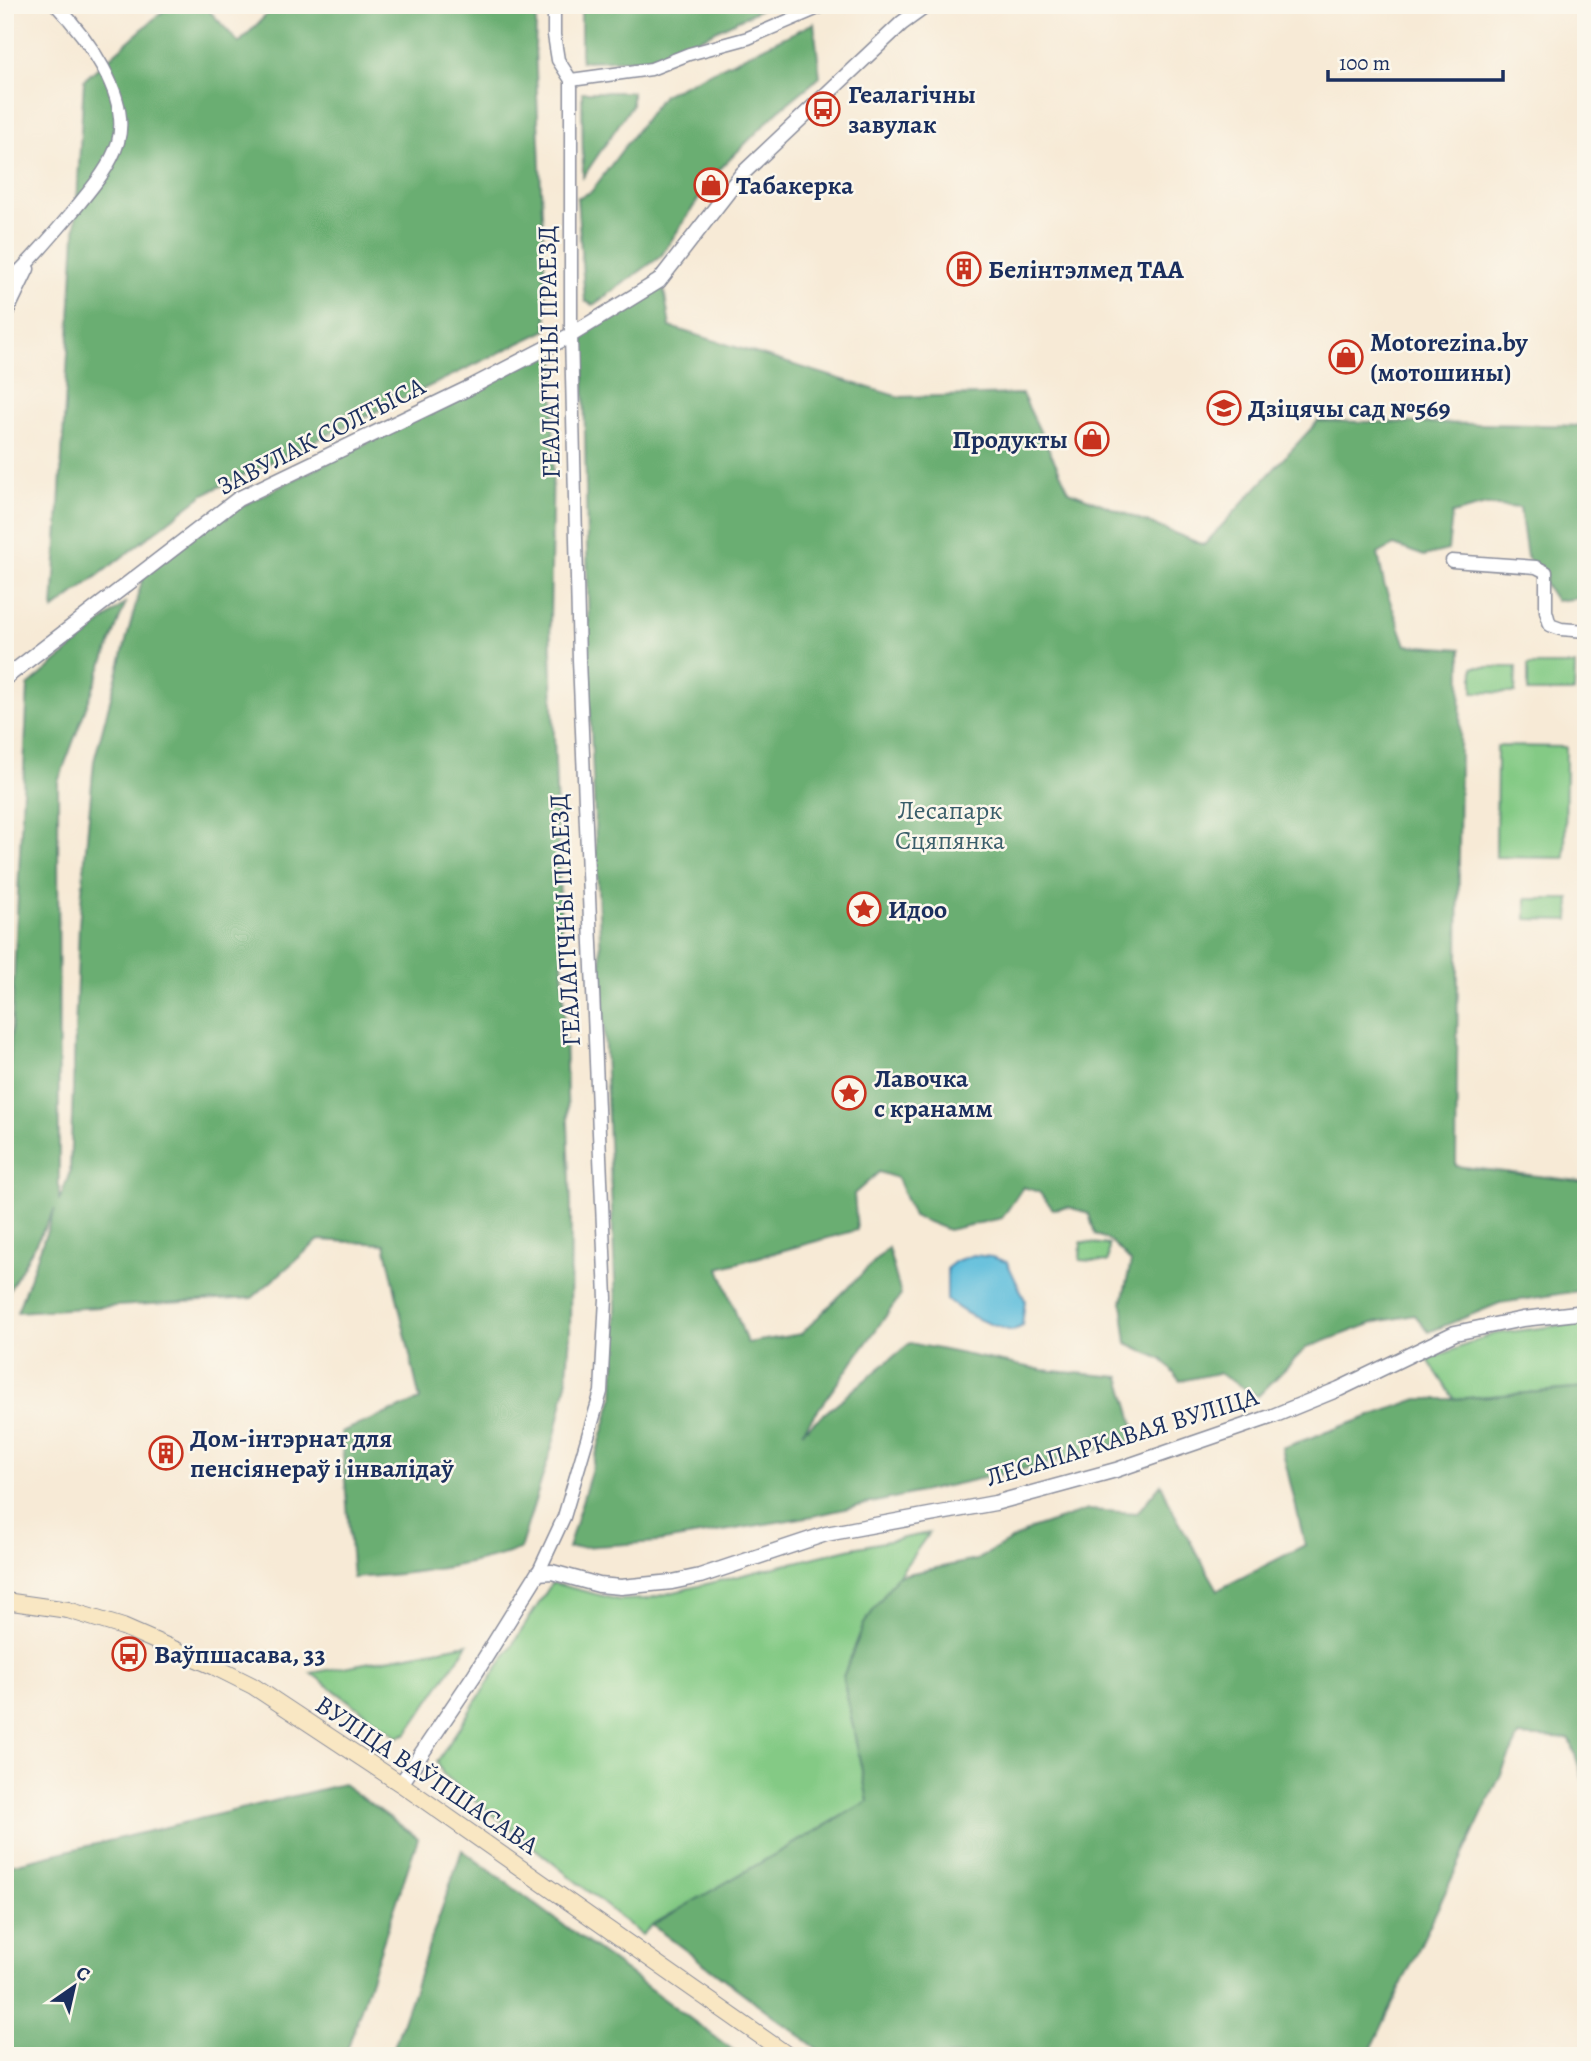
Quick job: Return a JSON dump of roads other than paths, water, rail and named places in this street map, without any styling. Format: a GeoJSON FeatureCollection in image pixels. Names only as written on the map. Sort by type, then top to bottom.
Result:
{"type":"FeatureCollection","features":[{"type":"Feature","properties":{"kind":"main road","name":"ВУЛІЦА ВАЎПШАСАВА"},"geometry":{"type":"LineString","coordinates":[[5,1601],[68,1610],[123,1627],[253,1686],[401,1784],[789,2056]]}},
{"type":"Feature","properties":{"kind":"street"},"geometry":{"type":"LineString","coordinates":[[5,285],[32,259],[99,180],[119,139],[118,108],[114,94],[90,44],[56,5]]}},
{"type":"Feature","properties":{"kind":"street","name":"ГЕАЛАГІЧНЫ ПРАЕЗД"},"geometry":{"type":"LineString","coordinates":[[401,1784],[475,1674],[538,1573],[564,1517],[601,1392],[606,1298],[579,660],[571,335],[571,80],[558,60],[554,35],[554,5]]}},
{"type":"Feature","properties":{"kind":"street"},"geometry":{"type":"LineString","coordinates":[[571,80],[651,69],[689,54],[748,38],[825,5]]}},
{"type":"Feature","properties":{"kind":"street","name":"ЗАВУЛАК СОЛТЫСА"},"geometry":{"type":"LineString","coordinates":[[5,678],[238,499],[446,400],[571,335],[659,281],[742,174],[888,36],[927,5]]}},
{"type":"Feature","properties":{"kind":"street"},"geometry":{"type":"LineString","coordinates":[[5,317],[32,259]]}},
{"type":"Feature","properties":{"kind":"street"},"geometry":{"type":"LineString","coordinates":[[1452,561],[1522,564],[1546,572],[1546,611],[1550,625],[1561,629],[1586,631]]}},
{"type":"Feature","properties":{"kind":"street","name":"ЛЕСАПАРКАВАЯ ВУЛІЦА"},"geometry":{"type":"LineString","coordinates":[[538,1573],[552,1572],[599,1585],[621,1587],[662,1584],[700,1576],[826,1534],[995,1503],[1116,1470],[1273,1416],[1339,1389],[1455,1334],[1502,1323],[1586,1312]]}},
{"type":"Feature","properties":{"kind":"water"},"geometry":{"type":"Polygon","coordinates":[[[973,1255],[1007,1262],[1025,1300],[1022,1326],[1012,1331],[995,1326],[969,1315],[947,1299],[947,1268],[956,1261],[973,1255]]]}},
{"type":"Feature","properties":{"kind":"place","name":"Геалагічны завулак"},"geometry":{"type":"Point","coordinates":[823,109]}},
{"type":"Feature","properties":{"kind":"place","name":"Табакерка"},"geometry":{"type":"Point","coordinates":[711,185]}},
{"type":"Feature","properties":{"kind":"place","name":"Белінтэлмед ТАА"},"geometry":{"type":"Point","coordinates":[964,269]}},
{"type":"Feature","properties":{"kind":"place","name":"Motorezina.by (мотошины)"},"geometry":{"type":"Point","coordinates":[1346,357]}},
{"type":"Feature","properties":{"kind":"place","name":"Дзіцячы сад №569"},"geometry":{"type":"Point","coordinates":[1224,408]}},
{"type":"Feature","properties":{"kind":"place","name":"Продукты"},"geometry":{"type":"Point","coordinates":[1092,439]}},
{"type":"Feature","properties":{"kind":"place","name":"Идоо"},"geometry":{"type":"Point","coordinates":[864,909]}},
{"type":"Feature","properties":{"kind":"place","name":"Лавочка с кранамм"},"geometry":{"type":"Point","coordinates":[849,1093]}},
{"type":"Feature","properties":{"kind":"place","name":"Дом-інтэрнат для пенсіянераў і інвалідаў"},"geometry":{"type":"Point","coordinates":[166,1453]}},
{"type":"Feature","properties":{"kind":"place","name":"Ваўпшасава, 33"},"geometry":{"type":"Point","coordinates":[129,1654]}},
{"type":"Feature","properties":{"kind":"park label","name":"Лесапарк Сцяпянка"},"geometry":{"type":"Point","coordinates":[950,825]}}]}
